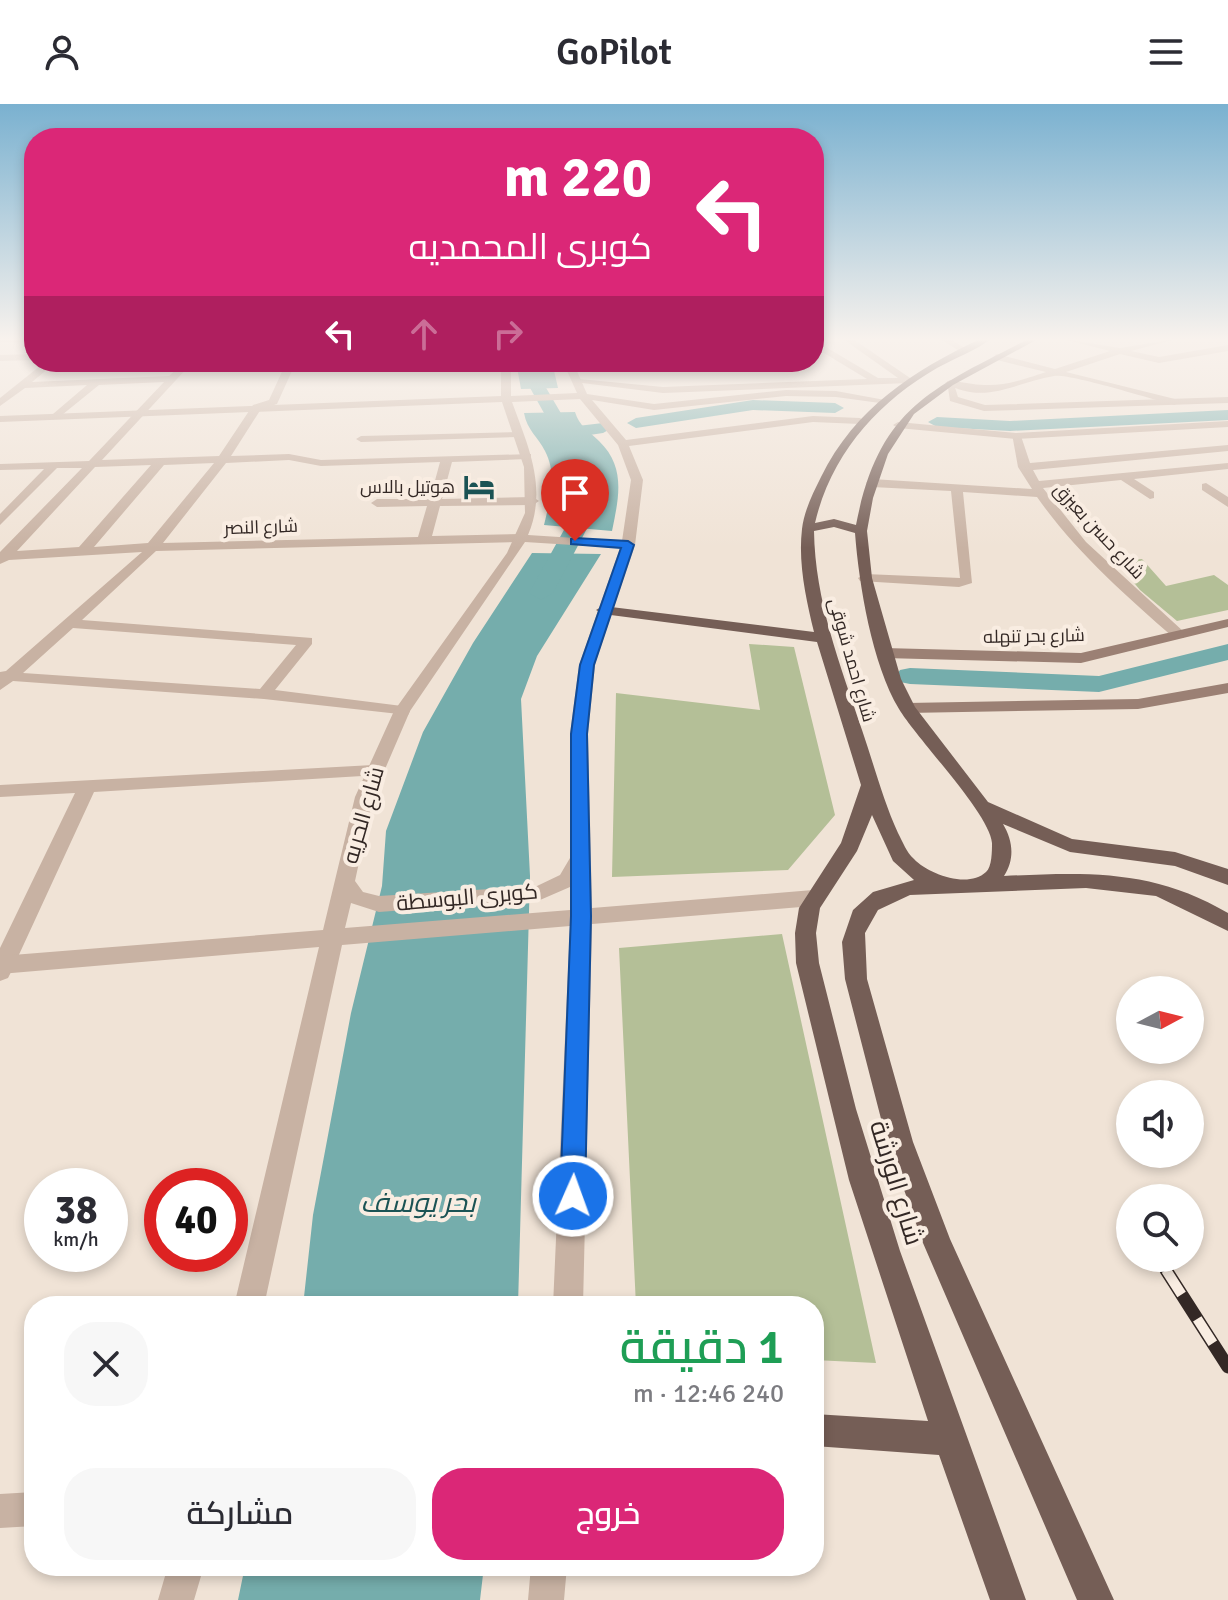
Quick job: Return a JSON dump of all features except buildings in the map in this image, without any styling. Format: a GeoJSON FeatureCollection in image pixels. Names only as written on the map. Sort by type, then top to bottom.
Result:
{"type":"FeatureCollection","features":[{"type":"Feature","properties":{"kind":"main road","name":"شارع احمد شوقى"},"geometry":{"type":"LineString","coordinates":[[872,409],[835,459],[815,507],[808,528],[811,581],[824,638],[871,783],[901,858],[926,877],[967,885],[993,878],[1002,854],[996,827],[907,708],[884,653],[865,578],[861,531],[872,483],[898,425],[918,409]]}},
{"type":"Feature","properties":{"kind":"main road"},"geometry":{"type":"LineString","coordinates":[[815,507],[834,516],[863,514]]}},
{"type":"Feature","properties":{"kind":"main road"},"geometry":{"type":"LineString","coordinates":[[808,528],[834,523],[861,531]]}},
{"type":"Feature","properties":{"kind":"main road"},"geometry":{"type":"LineString","coordinates":[[603,610],[824,638]]}},
{"type":"Feature","properties":{"kind":"main road","name":"شارع بحر تنهله"},"geometry":{"type":"LineString","coordinates":[[884,653],[1068,658],[1109,654],[1228,623]]}},
{"type":"Feature","properties":{"kind":"main road"},"geometry":{"type":"LineString","coordinates":[[907,708],[1138,704],[1228,688]]}},
{"type":"Feature","properties":{"kind":"main road","name":"شارع الورشة"},"geometry":{"type":"LineString","coordinates":[[871,783],[852,841],[813,898],[807,920],[807,945],[834,1076],[857,1162],[949,1439],[1008,1600]]}},
{"type":"Feature","properties":{"kind":"main road"},"geometry":{"type":"LineString","coordinates":[[977,802],[1048,838],[1081,848],[1159,854],[1187,860],[1227,878]]}},
{"type":"Feature","properties":{"kind":"main road"},"geometry":{"type":"LineString","coordinates":[[1189,899],[1227,878]]}},
{"type":"Feature","properties":{"kind":"main road","name":"شارع الورشة"},"geometry":{"type":"LineString","coordinates":[[1096,1600],[937,1243],[900,1142],[856,979],[851,956],[854,937],[867,908],[882,897],[912,887],[1121,883],[1189,899],[1228,923]]}},
{"type":"Feature","properties":{"kind":"main road"},"geometry":{"type":"LineString","coordinates":[[824,1431],[949,1439]]}},
{"type":"Feature","properties":{"kind":"street"},"geometry":{"type":"LineString","coordinates":[[57,416],[65,409]]}},
{"type":"Feature","properties":{"kind":"street"},"geometry":{"type":"LineString","coordinates":[[2,558],[146,409]]}},
{"type":"Feature","properties":{"kind":"street"},"geometry":{"type":"LineString","coordinates":[[0,419],[216,409]]}},
{"type":"Feature","properties":{"kind":"street"},"geometry":{"type":"LineString","coordinates":[[3,679],[154,547],[223,459],[256,409]]}},
{"type":"Feature","properties":{"kind":"street","name":"شارع الحريه"},"geometry":{"type":"LineString","coordinates":[[251,1296],[356,825],[373,771],[402,711],[522,538],[533,501],[527,456],[509,409]]}},
{"type":"Feature","properties":{"kind":"street"},"geometry":{"type":"LineString","coordinates":[[568,1296],[581,916],[579,734],[587,665],[603,610],[628,545],[637,480],[623,444],[596,409]]}},
{"type":"Feature","properties":{"kind":"street"},"geometry":{"type":"LineString","coordinates":[[623,444],[813,419],[860,421]]}},
{"type":"Feature","properties":{"kind":"street"},"geometry":{"type":"LineString","coordinates":[[898,425],[1016,436],[1228,424]]}},
{"type":"Feature","properties":{"kind":"street"},"geometry":{"type":"LineString","coordinates":[[361,439],[518,434]]}},
{"type":"Feature","properties":{"kind":"street","name":"شارع حسن بعيزق"},"geometry":{"type":"LineString","coordinates":[[1016,436],[1024,467],[1036,489],[1104,566],[1179,635]]}},
{"type":"Feature","properties":{"kind":"street"},"geometry":{"type":"LineString","coordinates":[[1024,467],[1228,448]]}},
{"type":"Feature","properties":{"kind":"street"},"geometry":{"type":"LineString","coordinates":[[0,467],[289,457],[321,463],[527,456]]}},
{"type":"Feature","properties":{"kind":"street"},"geometry":{"type":"LineString","coordinates":[[424,540],[447,458]]}},
{"type":"Feature","properties":{"kind":"street"},"geometry":{"type":"LineString","coordinates":[[83,551],[161,461]]}},
{"type":"Feature","properties":{"kind":"street"},"geometry":{"type":"LineString","coordinates":[[0,521],[55,464]]}},
{"type":"Feature","properties":{"kind":"street"},"geometry":{"type":"LineString","coordinates":[[872,483],[1036,489],[1123,476],[1228,466]]}},
{"type":"Feature","properties":{"kind":"street"},"geometry":{"type":"LineString","coordinates":[[1123,476],[1150,495]]}},
{"type":"Feature","properties":{"kind":"street"},"geometry":{"type":"LineString","coordinates":[[865,578],[959,583],[967,580],[957,488]]}},
{"type":"Feature","properties":{"kind":"street"},"geometry":{"type":"LineString","coordinates":[[1216,491],[1228,503]]}},
{"type":"Feature","properties":{"kind":"street"},"geometry":{"type":"LineString","coordinates":[[377,503],[533,501]]}},
{"type":"Feature","properties":{"kind":"street","name":"شارع النصر"},"geometry":{"type":"LineString","coordinates":[[2,558],[154,547],[424,540],[522,538],[628,545]]}},
{"type":"Feature","properties":{"kind":"street"},"geometry":{"type":"LineString","coordinates":[[68,623],[307,641],[264,694]]}},
{"type":"Feature","properties":{"kind":"street"},"geometry":{"type":"LineString","coordinates":[[3,679],[264,694],[402,711]]}},
{"type":"Feature","properties":{"kind":"street"},"geometry":{"type":"LineString","coordinates":[[0,791],[373,771]]}},
{"type":"Feature","properties":{"kind":"street"},"geometry":{"type":"LineString","coordinates":[[1,967],[88,785]]}},
{"type":"Feature","properties":{"kind":"street","name":"كوبرى البوسطة"},"geometry":{"type":"LineString","coordinates":[[344,881],[356,897],[379,904],[540,893],[567,880],[580,855]]}},
{"type":"Feature","properties":{"kind":"street","name":"كوبرى البوسطة"},"geometry":{"type":"LineString","coordinates":[[1,967],[813,898]]}},
{"type":"Feature","properties":{"kind":"street"},"geometry":{"type":"LineString","coordinates":[[0,1511],[24,1510]]}},
{"type":"Feature","properties":{"kind":"street"},"geometry":{"type":"LineString","coordinates":[[176,1600],[183,1576]]}},
{"type":"Feature","properties":{"kind":"street"},"geometry":{"type":"LineString","coordinates":[[546,1600],[548,1576]]}},
{"type":"Feature","properties":{"kind":"green space"},"geometry":{"type":"Polygon","coordinates":[[[1142,559],[1166,586],[1214,575],[1228,585],[1228,610],[1177,621],[1140,590],[1116,561],[1142,559]]]}},
{"type":"Feature","properties":{"kind":"green space"},"geometry":{"type":"Polygon","coordinates":[[[749,644],[794,647],[835,815],[788,870],[612,877],[616,693],[760,710],[749,644]]]}},
{"type":"Feature","properties":{"kind":"green space"},"geometry":{"type":"Polygon","coordinates":[[[782,934],[876,1363],[824,1360],[824,1296],[636,1296],[619,948],[782,934]]]}},
{"type":"Feature","properties":{"kind":"water"},"geometry":{"type":"Polygon","coordinates":[[[575,412],[582,425],[608,451],[617,472],[618,494],[612,531],[544,525],[552,488],[551,470],[545,451],[530,429],[524,413],[575,412]]]}},
{"type":"Feature","properties":{"kind":"water","name":"بحر يوسف"},"geometry":{"type":"Polygon","coordinates":[[[532,553],[601,554],[537,656],[521,699],[530,876],[518,1296],[304,1296],[313,1215],[351,1013],[382,886],[386,831],[423,732],[473,643],[532,553]]]}},
{"type":"Feature","properties":{"kind":"water"},"geometry":{"type":"Polygon","coordinates":[[[243,1576],[483,1576],[480,1600],[238,1600],[243,1576]]]}},
{"type":"Feature","properties":{"kind":"waterway","name":"بحر يوسف"},"geometry":{"type":"LineString","coordinates":[[550,409],[564,433]]}},
{"type":"Feature","properties":{"kind":"waterway"},"geometry":{"type":"LineString","coordinates":[[636,423],[728,409]]}},
{"type":"Feature","properties":{"kind":"waterway"},"geometry":{"type":"LineString","coordinates":[[937,422],[1010,426],[1228,415]]}},
{"type":"Feature","properties":{"kind":"waterway"},"geometry":{"type":"LineString","coordinates":[[564,433],[603,428]]}},
{"type":"Feature","properties":{"kind":"waterway","name":"بحر يوسف"},"geometry":{"type":"LineString","coordinates":[[541,593],[581,519],[585,469],[564,433]]}},
{"type":"Feature","properties":{"kind":"waterway"},"geometry":{"type":"LineString","coordinates":[[910,676],[1099,684],[1228,652]]}},
{"type":"Feature","properties":{"kind":"railway"},"geometry":{"type":"LineString","coordinates":[[1167,1272],[1228,1367]]}},
{"type":"Feature","properties":{"kind":"place","name":"هوتيل بالاس"},"geometry":{"type":"Point","coordinates":[479,487]}},
{"type":"Feature","properties":{"kind":"route"},"geometry":{"type":"LineString","coordinates":[[573,1196],[581,916],[579,734],[587,665],[603,610],[628,545],[575,541]]}}]}
